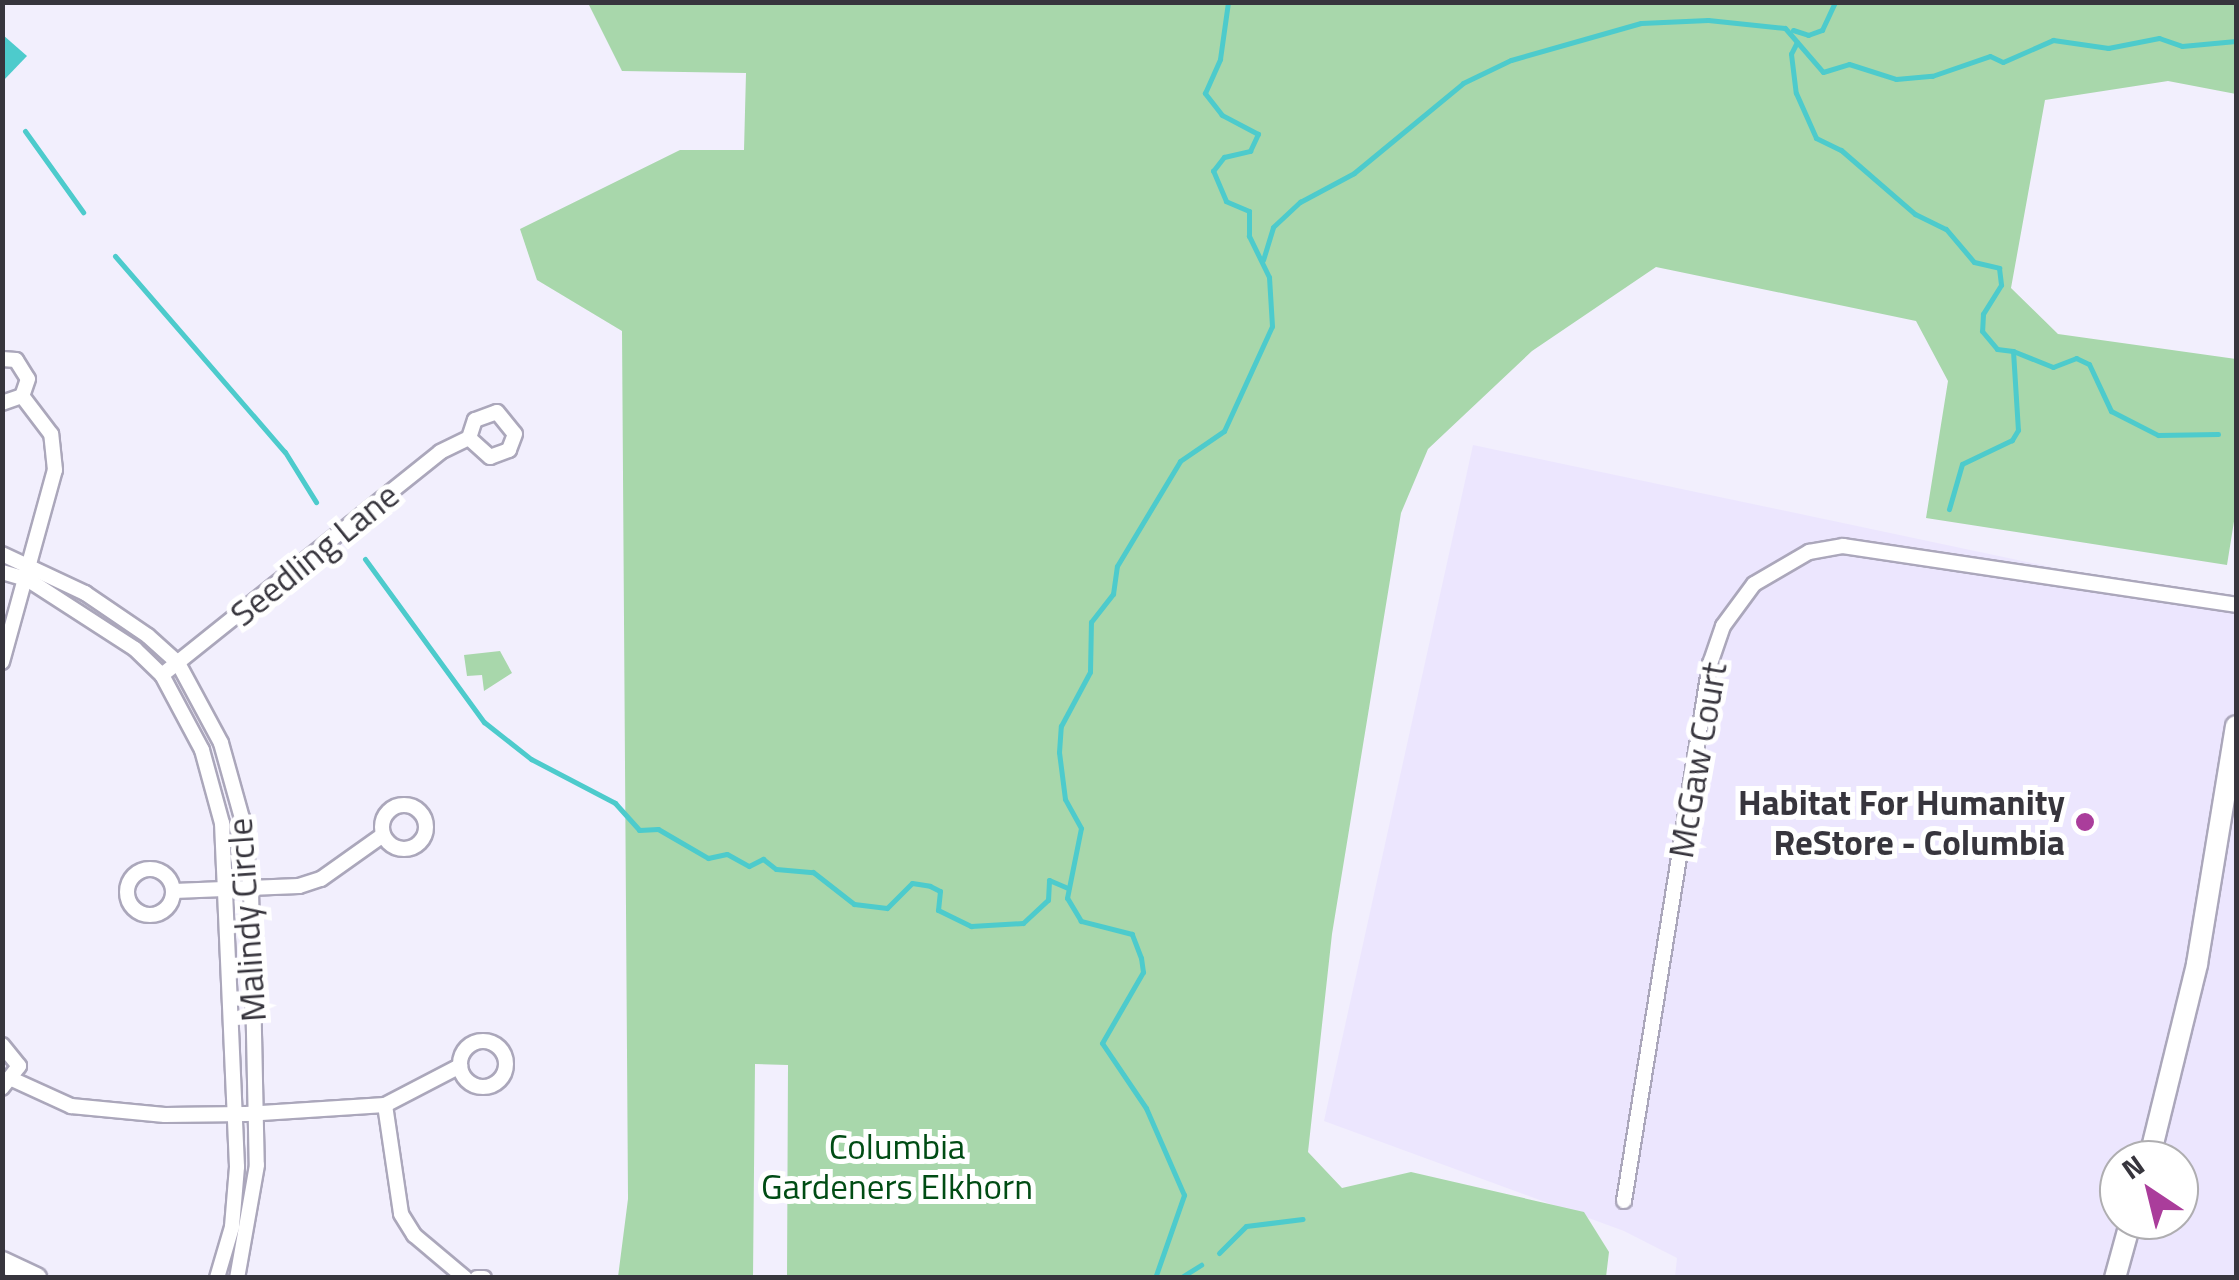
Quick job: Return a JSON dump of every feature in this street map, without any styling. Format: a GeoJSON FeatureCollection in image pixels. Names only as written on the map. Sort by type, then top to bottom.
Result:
{"type":"FeatureCollection","features":[{"type":"Feature","properties":{"kind":"street"},"geometry":{"type":"LineString","coordinates":[[2,359],[26,370],[22,396]]}},
{"type":"Feature","properties":{"kind":"street"},"geometry":{"type":"LineString","coordinates":[[2,403],[22,396]]}},
{"type":"Feature","properties":{"kind":"street"},"geometry":{"type":"LineString","coordinates":[[2,662],[29,571],[54,453],[44,420],[22,396]]}},
{"type":"Feature","properties":{"kind":"street","name":"Seedling Lane"},"geometry":{"type":"LineString","coordinates":[[162,676],[440,452],[469,438]]}},
{"type":"Feature","properties":{"kind":"street","name":"McGaw Court"},"geometry":{"type":"LineString","coordinates":[[1624,1200],[1710,664],[1723,626],[1754,584],[1809,552],[1843,546],[2236,606]]}},
{"type":"Feature","properties":{"kind":"street","name":"Malindy Circle"},"geometry":{"type":"LineString","coordinates":[[2,554],[108,628],[162,676],[202,750],[239,890],[245,1114],[236,1204],[217,1278]]}},
{"type":"Feature","properties":{"kind":"street","name":"Malindy Circle"},"geometry":{"type":"LineString","coordinates":[[2,572],[29,571],[121,615],[178,663],[233,780],[245,1114],[255,1203],[238,1278]]}},
{"type":"Feature","properties":{"kind":"street"},"geometry":{"type":"LineString","coordinates":[[2154,1140],[2197,964],[2236,726]]}},
{"type":"Feature","properties":{"kind":"street"},"geometry":{"type":"LineString","coordinates":[[174,891],[239,890],[321,880],[384,835]]}},
{"type":"Feature","properties":{"kind":"street"},"geometry":{"type":"LineString","coordinates":[[2,1045],[18,1059],[8,1084],[71,1106],[245,1114],[386,1104],[460,1066]]}},
{"type":"Feature","properties":{"kind":"street"},"geometry":{"type":"LineString","coordinates":[[386,1104],[400,1214],[414,1235],[465,1278]]}},
{"type":"Feature","properties":{"kind":"street"},"geometry":{"type":"LineString","coordinates":[[2115,1278],[2125,1240]]}},
{"type":"Feature","properties":{"kind":"street"},"geometry":{"type":"LineString","coordinates":[[2,1262],[36,1278]]}},
{"type":"Feature","properties":{"kind":"shaded area"},"geometry":{"type":"Polygon","coordinates":[[[1473,445],[2236,606],[2236,1277],[1675,1277],[1677,1258],[1624,1231],[1324,1121],[1473,445]]]}},
{"type":"Feature","properties":{"kind":"green space","name":"Columbia Gardeners Elkhorn"},"geometry":{"type":"Polygon","coordinates":[[[588,3],[2236,3],[2236,94],[2168,81],[2045,100],[2011,288],[2058,334],[2236,359],[2236,509],[2227,565],[1926,518],[1948,381],[1916,321],[1656,267],[1532,351],[1428,449],[1401,513],[1332,934],[1308,1152],[1342,1188],[1411,1172],[1584,1212],[1609,1252],[1606,1277],[787,1277],[788,1065],[755,1064],[753,1277],[618,1277],[628,1199],[622,331],[537,280],[520,229],[680,150],[744,150],[746,73],[622,71],[588,3]]]}},
{"type":"Feature","properties":{"kind":"green space"},"geometry":{"type":"Polygon","coordinates":[[[500,651],[512,673],[484,691],[482,675],[467,676],[464,655],[500,651]]]}},
{"type":"Feature","properties":{"kind":"water"},"geometry":{"type":"Polygon","coordinates":[[[3,35],[27,56],[3,81],[3,35]]]}},
{"type":"Feature","properties":{"kind":"waterway"},"geometry":{"type":"LineString","coordinates":[[1155,1278],[1184,1195],[1146,1108],[1102,1043],[1143,972],[1141,958],[1132,934],[1081,921],[1067,898],[1081,828],[1065,799],[1059,752],[1061,726],[1090,672],[1091,622],[1113,594],[1117,566],[1180,461],[1224,431],[1272,326],[1269,277],[1249,236],[1249,211],[1226,201],[1213,171],[1224,157],[1250,151],[1258,134],[1222,115],[1205,93],[1220,59],[1228,2]]}},
{"type":"Feature","properties":{"kind":"waterway"},"geometry":{"type":"LineString","coordinates":[[1793,30],[1808,35],[1822,30],[1835,2]]}},
{"type":"Feature","properties":{"kind":"waterway"},"geometry":{"type":"LineString","coordinates":[[1263,260],[1273,227],[1300,202],[1354,173],[1463,83],[1511,60],[1641,23],[1708,20],[1785,28],[1823,72],[1849,64],[1896,79],[1932,76],[1990,56],[2003,62],[2053,40],[2108,48],[2159,38],[2182,46],[2236,41]]}},
{"type":"Feature","properties":{"kind":"waterway"},"geometry":{"type":"LineString","coordinates":[[1797,42],[1791,54],[1796,93],[1816,138],[1841,150],[1915,214],[1946,229],[1974,262],[1999,268],[2001,285],[1983,314],[1982,331],[1997,349],[2013,351],[2018,430],[2012,440],[1962,464],[1949,509]]}},
{"type":"Feature","properties":{"kind":"waterway"},"geometry":{"type":"LineString","coordinates":[[25,131],[83,212]]}},
{"type":"Feature","properties":{"kind":"waterway"},"geometry":{"type":"LineString","coordinates":[[115,256],[285,452],[316,502]]}},
{"type":"Feature","properties":{"kind":"waterway"},"geometry":{"type":"LineString","coordinates":[[2013,351],[2053,367],[2076,358],[2089,364],[2111,411],[2158,435],[2218,434]]}},
{"type":"Feature","properties":{"kind":"waterway"},"geometry":{"type":"LineString","coordinates":[[365,559],[484,722],[531,759],[615,803],[639,830],[658,829],[708,858],[727,854],[749,866],[763,859],[776,869],[813,872],[854,904],[887,908],[912,883],[930,886],[940,891],[938,910],[971,926],[1023,923],[1048,900],[1049,880],[1068,888]]}},
{"type":"Feature","properties":{"kind":"waterway"},"geometry":{"type":"LineString","coordinates":[[1219,1253],[1246,1226],[1303,1219]]}},
{"type":"Feature","properties":{"kind":"waterway"},"geometry":{"type":"LineString","coordinates":[[1180,1278],[1201,1265]]}},
{"type":"Feature","properties":{"kind":"place","name":"Habitat For Humanity ReStore - Columbia"},"geometry":{"type":"Point","coordinates":[2085,822]}}]}
